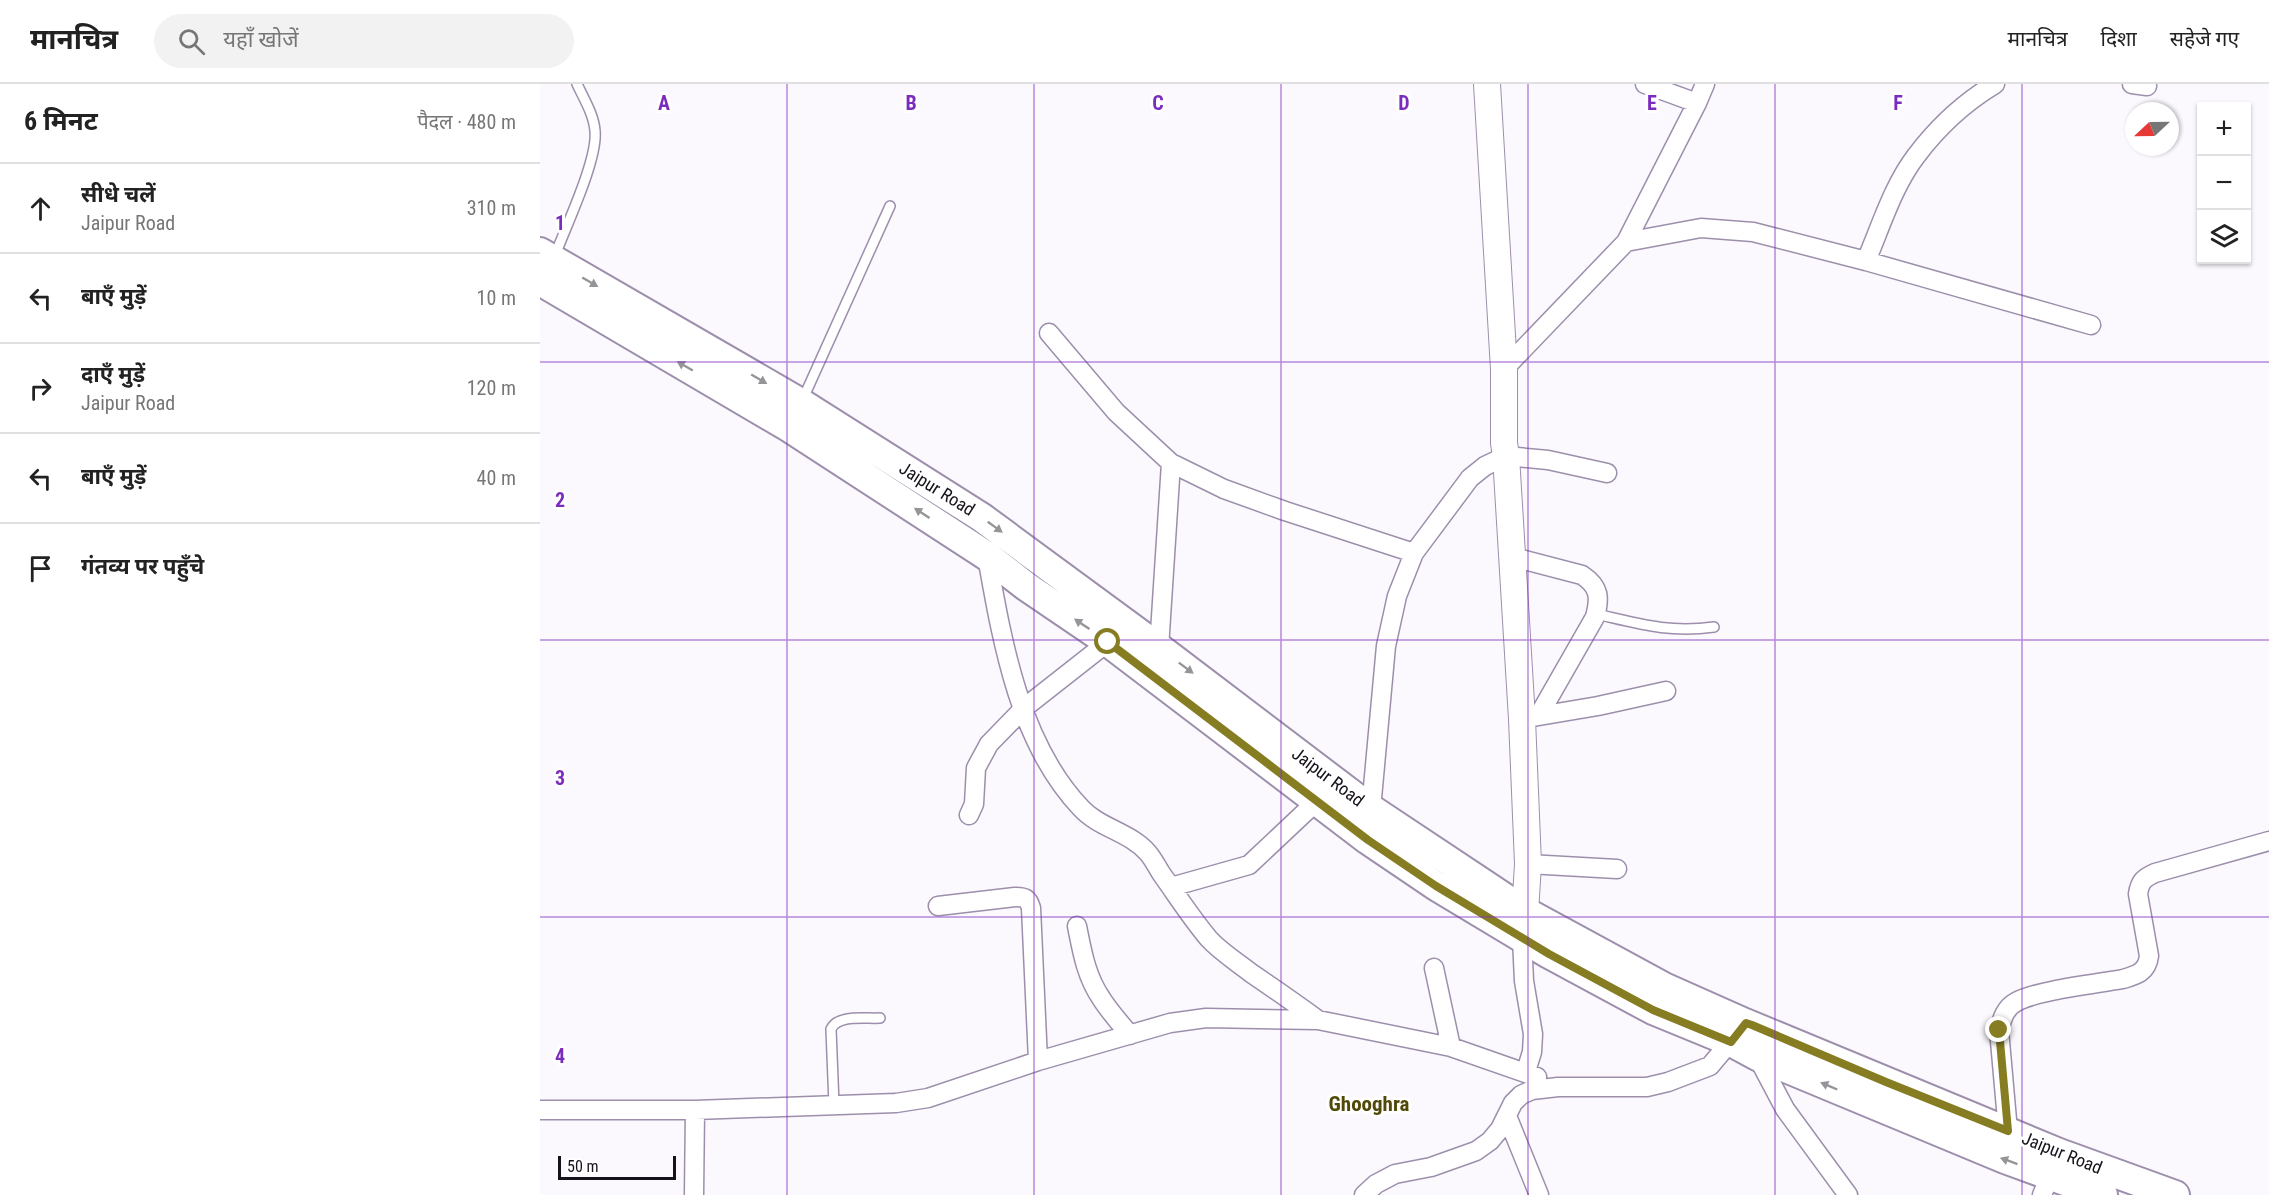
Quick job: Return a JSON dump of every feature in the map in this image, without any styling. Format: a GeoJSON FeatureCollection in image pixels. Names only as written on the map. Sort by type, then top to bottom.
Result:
{"type":"FeatureCollection","features":[{"type":"Feature","properties":{"kind":"main road","name":"Jaipur Road"},"geometry":{"type":"LineString","coordinates":[[543,272],[981,517],[1317,801],[1368,840],[1436,886],[1524,925]]}},
{"type":"Feature","properties":{"kind":"main road","name":"Jaipur Road"},"geometry":{"type":"LineString","coordinates":[[796,415],[1027,587],[1135,646],[1371,808],[1524,925],[1653,1010],[1738,1032],[2008,1131],[2050,1175],[2175,1195]]}},
{"type":"Feature","properties":{"kind":"main road","name":"Jaipur Road"},"geometry":{"type":"LineString","coordinates":[[1738,1032],[1757,1056],[2005,1160],[2103,1195]]}},
{"type":"Feature","properties":{"kind":"street"},"geometry":{"type":"LineString","coordinates":[[1487,84],[1504,369],[1504,443],[1512,556],[1530,717],[1524,981],[1533,1034],[1532,1052],[1526,1071]]}},
{"type":"Feature","properties":{"kind":"street"},"geometry":{"type":"LineString","coordinates":[[1645,84],[1697,103]]}},
{"type":"Feature","properties":{"kind":"street"},"geometry":{"type":"LineString","coordinates":[[1504,369],[1626,242],[1705,84]]}},
{"type":"Feature","properties":{"kind":"street"},"geometry":{"type":"LineString","coordinates":[[1866,261],[1897,187],[1915,156],[1959,110],[1995,84]]}},
{"type":"Feature","properties":{"kind":"street"},"geometry":{"type":"LineString","coordinates":[[1626,242],[1701,228],[1753,232],[1866,261],[2091,325]]}},
{"type":"Feature","properties":{"kind":"street"},"geometry":{"type":"LineString","coordinates":[[1049,333],[1116,412],[1171,463],[1224,489],[1414,553]]}},
{"type":"Feature","properties":{"kind":"street"},"geometry":{"type":"LineString","coordinates":[[1371,808],[1386,646],[1397,596],[1414,553],[1470,478],[1485,466],[1506,456],[1577,465],[1607,473]]}},
{"type":"Feature","properties":{"kind":"street"},"geometry":{"type":"LineString","coordinates":[[969,815],[974,804],[976,768],[988,744],[1024,708],[1135,646],[1171,463]]}},
{"type":"Feature","properties":{"kind":"street"},"geometry":{"type":"LineString","coordinates":[[987,556],[1000,630],[1024,708],[1042,753],[1061,784],[1082,810],[1134,841],[1148,853],[1210,941],[1318,1020]]}},
{"type":"Feature","properties":{"kind":"street"},"geometry":{"type":"LineString","coordinates":[[1512,556],[1582,575],[1597,589],[1600,600],[1596,614],[1530,717]]}},
{"type":"Feature","properties":{"kind":"street"},"geometry":{"type":"LineString","coordinates":[[1530,717],[1598,706],[1666,691]]}},
{"type":"Feature","properties":{"kind":"street"},"geometry":{"type":"LineString","coordinates":[[1171,888],[1249,865],[1317,801]]}},
{"type":"Feature","properties":{"kind":"street"},"geometry":{"type":"LineString","coordinates":[[2008,1131],[1999,1030],[2003,1014],[2014,1003],[2032,996],[2123,979],[2143,971],[2148,965],[2149,956],[2138,894],[2139,884],[2145,877],[2269,842]]}},
{"type":"Feature","properties":{"kind":"street"},"geometry":{"type":"LineString","coordinates":[[1528,864],[1617,868]]}},
{"type":"Feature","properties":{"kind":"street"},"geometry":{"type":"LineString","coordinates":[[938,906],[1015,897],[1024,897],[1029,900],[1038,1061]]}},
{"type":"Feature","properties":{"kind":"street"},"geometry":{"type":"LineString","coordinates":[[1077,926],[1085,964],[1093,984],[1100,998],[1130,1035]]}},
{"type":"Feature","properties":{"kind":"street"},"geometry":{"type":"LineString","coordinates":[[1434,968],[1451,1047]]}},
{"type":"Feature","properties":{"kind":"street"},"geometry":{"type":"LineString","coordinates":[[540,1110],[695,1110],[896,1103],[928,1098],[1038,1061],[1170,1023],[1206,1018],[1318,1020],[1451,1047],[1526,1071],[1558,1087]]}},
{"type":"Feature","properties":{"kind":"street"},"geometry":{"type":"LineString","coordinates":[[1364,1195],[1376,1184],[1395,1174],[1431,1167],[1476,1151],[1500,1130],[1513,1103],[1521,1095],[1532,1090],[1558,1087],[1647,1087],[1668,1082],[1710,1066],[1738,1032]]}},
{"type":"Feature","properties":{"kind":"street"},"geometry":{"type":"LineString","coordinates":[[1757,1056],[1785,1109],[1848,1195]]}},
{"type":"Feature","properties":{"kind":"street"},"geometry":{"type":"LineString","coordinates":[[694,1195],[695,1110]]}},
{"type":"Feature","properties":{"kind":"street"},"geometry":{"type":"LineString","coordinates":[[1508,1116],[1539,1195]]}},
{"type":"Feature","properties":{"kind":"lane"},"geometry":{"type":"LineString","coordinates":[[543,272],[585,180],[595,145],[593,119],[577,84]]}},
{"type":"Feature","properties":{"kind":"lane"},"geometry":{"type":"LineString","coordinates":[[796,415],[890,206]]}},
{"type":"Feature","properties":{"kind":"lane"},"geometry":{"type":"LineString","coordinates":[[1596,614],[1654,627],[1686,630],[1714,627]]}},
{"type":"Feature","properties":{"kind":"lane"},"geometry":{"type":"LineString","coordinates":[[834,1105],[831,1029],[833,1025],[843,1020],[880,1018]]}},
{"type":"Feature","properties":{"kind":"district","name":"Ghooghra"},"geometry":{"type":"Point","coordinates":[1369,1104]}},
{"type":"Feature","properties":{"kind":"route"},"geometry":{"type":"LineString","coordinates":[[1108,642],[1368,840],[1436,886],[1549,954],[1653,1010],[1731,1042],[1746,1023],[1752,1025],[2008,1131],[1999,1030]]}}]}
